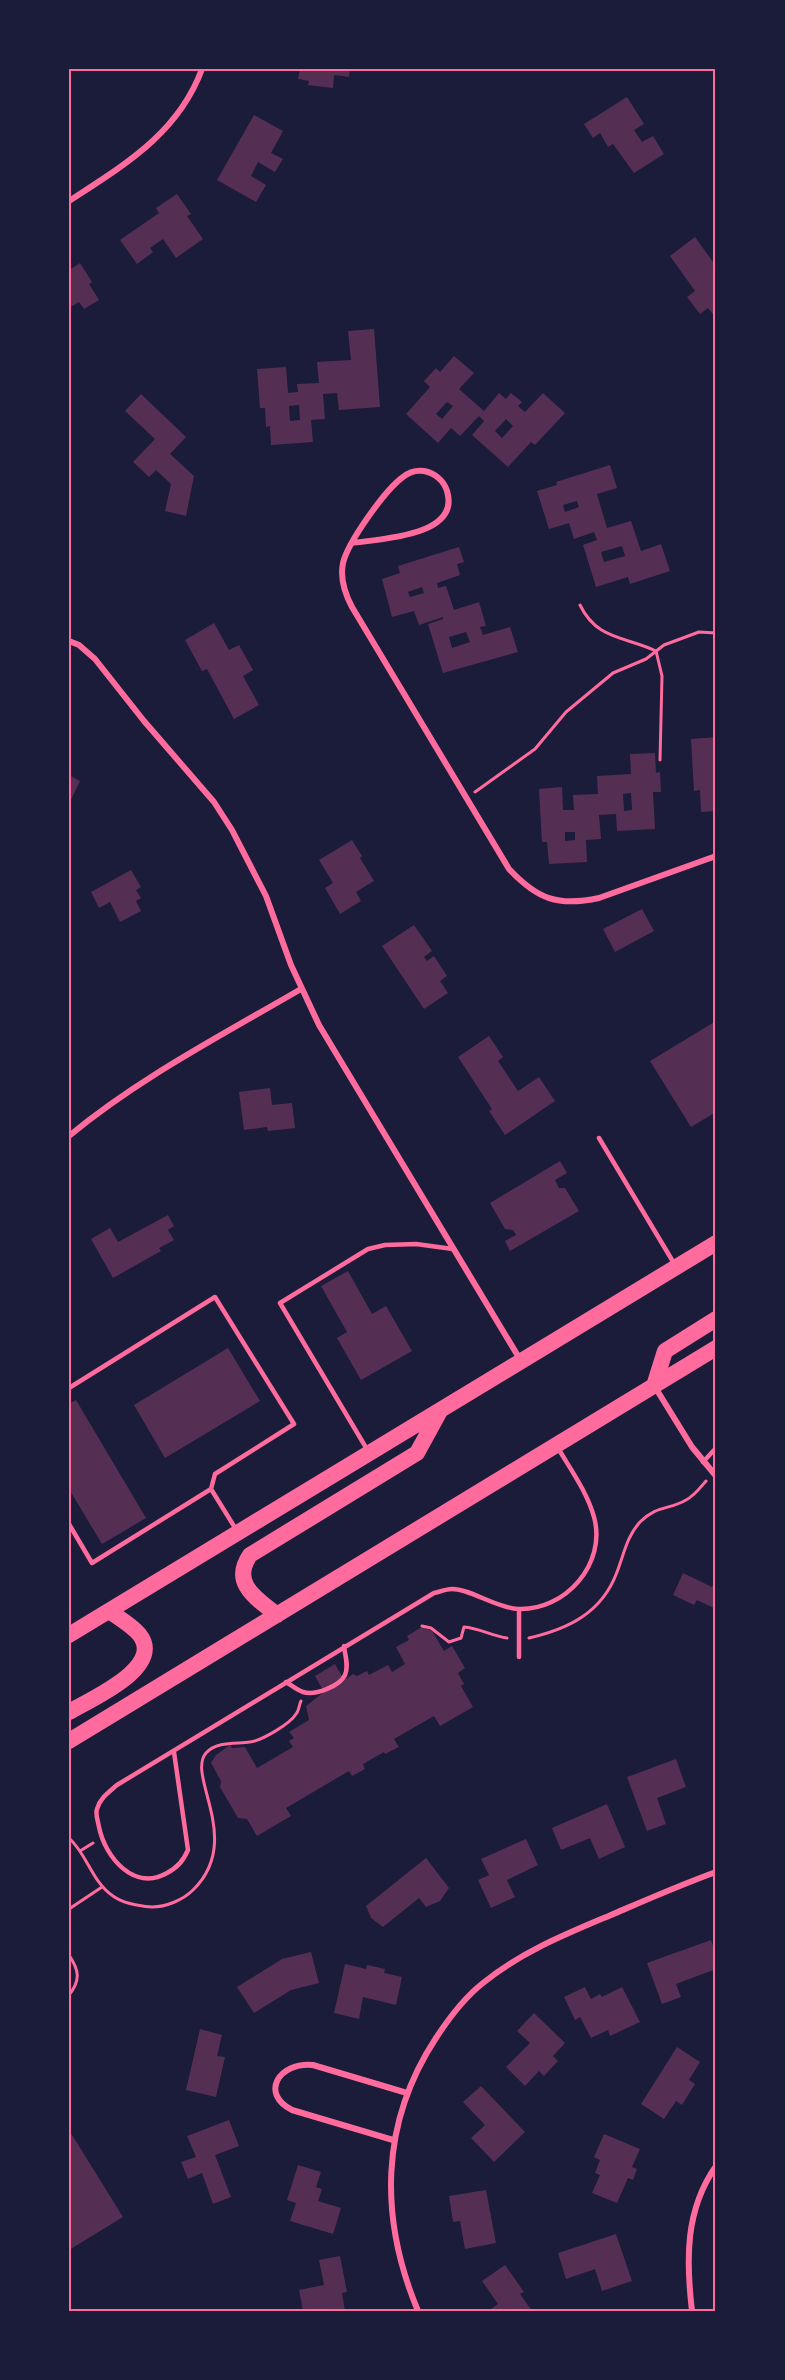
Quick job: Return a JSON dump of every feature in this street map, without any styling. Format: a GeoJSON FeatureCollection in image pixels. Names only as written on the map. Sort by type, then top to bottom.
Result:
{"type":"FeatureCollection","features":[{"type":"Feature","properties":{"kind":"highway"},"geometry":{"type":"LineString","coordinates":[[69,1635],[716,1243]]}},
{"type":"Feature","properties":{"kind":"highway"},"geometry":{"type":"LineString","coordinates":[[654,1386],[665,1351],[716,1319]]}},
{"type":"Feature","properties":{"kind":"highway"},"geometry":{"type":"LineString","coordinates":[[69,1741],[716,1348]]}},
{"type":"Feature","properties":{"kind":"highway"},"geometry":{"type":"LineString","coordinates":[[278,1614],[246,1588],[243,1569],[250,1556],[417,1453],[441,1410]]}},
{"type":"Feature","properties":{"kind":"highway"},"geometry":{"type":"LineString","coordinates":[[69,1712],[132,1674],[142,1662],[144,1648],[139,1635],[109,1611]]}},
{"type":"Feature","properties":{"kind":"street"},"geometry":{"type":"LineString","coordinates":[[69,201],[153,142],[173,122],[184,106],[202,69]]}},
{"type":"Feature","properties":{"kind":"street"},"geometry":{"type":"LineString","coordinates":[[352,543],[434,527],[444,517],[449,505],[445,485],[432,474],[424,471],[416,471],[404,476],[372,512],[352,543],[343,565],[345,592],[508,869],[523,884],[540,895],[557,901],[579,902],[598,898],[716,856]]}},
{"type":"Feature","properties":{"kind":"street"},"geometry":{"type":"LineString","coordinates":[[69,641],[78,645],[95,659],[144,721],[214,802],[249,859],[266,896],[301,990],[352,1083],[521,1362]]}},
{"type":"Feature","properties":{"kind":"street"},"geometry":{"type":"LineString","coordinates":[[69,1136],[109,1104],[301,990]]}},
{"type":"Feature","properties":{"kind":"street"},"geometry":{"type":"LineString","coordinates":[[654,1386],[703,1462],[716,1476]]}},
{"type":"Feature","properties":{"kind":"street"},"geometry":{"type":"LineString","coordinates":[[418,2311],[396,2240],[392,2207],[393,2140],[406,2094],[418,2067],[446,2023],[464,2000],[497,1972],[524,1955],[565,1934],[716,1872]]}},
{"type":"Feature","properties":{"kind":"street"},"geometry":{"type":"LineString","coordinates":[[393,2140],[300,2114],[285,2107],[278,2095],[278,2078],[290,2067],[307,2065],[339,2072],[406,2094]]}},
{"type":"Feature","properties":{"kind":"street"},"geometry":{"type":"LineString","coordinates":[[692,2311],[687,2265],[691,2223],[706,2180],[716,2166]]}},
{"type":"Feature","properties":{"kind":"lane"},"geometry":{"type":"LineString","coordinates":[[599,1138],[676,1267]]}},
{"type":"Feature","properties":{"kind":"lane"},"geometry":{"type":"LineString","coordinates":[[370,1453],[280,1303],[368,1249],[385,1245],[416,1244],[453,1249]]}},
{"type":"Feature","properties":{"kind":"lane"},"geometry":{"type":"LineString","coordinates":[[69,1388],[215,1297],[294,1424],[215,1474],[211,1489],[92,1563],[69,1524]]}},
{"type":"Feature","properties":{"kind":"lane"},"geometry":{"type":"LineString","coordinates":[[174,1752],[188,1850],[184,1860],[174,1869],[160,1877],[142,1879],[130,1875],[119,1866],[101,1835],[96,1811],[102,1797],[117,1785],[434,1593],[453,1589],[505,1607],[519,1609],[538,1607],[555,1600],[576,1586],[590,1566],[595,1541],[595,1519],[588,1498],[556,1445]]}},
{"type":"Feature","properties":{"kind":"lane"},"geometry":{"type":"LineString","coordinates":[[703,1462],[716,1448]]}},
{"type":"Feature","properties":{"kind":"lane"},"geometry":{"type":"LineString","coordinates":[[211,1489],[238,1533]]}},
{"type":"Feature","properties":{"kind":"lane"},"geometry":{"type":"LineString","coordinates":[[519,1609],[519,1657]]}},
{"type":"Feature","properties":{"kind":"lane"},"geometry":{"type":"LineString","coordinates":[[286,1682],[303,1692],[320,1692],[337,1682],[344,1677],[346,1671],[344,1646]]}},
{"type":"Feature","properties":{"kind":"path"},"geometry":{"type":"LineString","coordinates":[[580,605],[591,624],[603,633],[636,642],[656,651]]}},
{"type":"Feature","properties":{"kind":"path"},"geometry":{"type":"LineString","coordinates":[[466,798],[535,749],[566,712],[613,673],[646,660],[664,645],[699,632],[716,633]]}},
{"type":"Feature","properties":{"kind":"path"},"geometry":{"type":"LineString","coordinates":[[656,651],[662,676],[660,760]]}},
{"type":"Feature","properties":{"kind":"path"},"geometry":{"type":"LineString","coordinates":[[69,1909],[102,1887]]}},
{"type":"Feature","properties":{"kind":"path"},"geometry":{"type":"LineString","coordinates":[[69,1955],[78,1973],[76,1983],[69,1995]]}},
{"type":"Feature","properties":{"kind":"building"},"geometry":{"type":"Polygon","coordinates":[[[300,69],[350,69],[349,77],[334,75],[333,88],[308,85],[309,81],[298,79],[300,69]]]}},
{"type":"Feature","properties":{"kind":"building"},"geometry":{"type":"Polygon","coordinates":[[[627,97],[644,124],[634,130],[642,142],[653,136],[664,154],[634,173],[613,144],[608,147],[600,133],[593,138],[584,124],[627,97]]]}},
{"type":"Feature","properties":{"kind":"building"},"geometry":{"type":"Polygon","coordinates":[[[254,115],[283,131],[271,153],[283,159],[275,172],[258,162],[251,176],[266,185],[256,202],[217,180],[254,115]]]}},
{"type":"Feature","properties":{"kind":"building"},"geometry":{"type":"Polygon","coordinates":[[[177,194],[191,214],[187,216],[203,239],[176,258],[163,239],[150,248],[153,252],[137,264],[120,240],[159,213],[156,208],[177,194]]]}},
{"type":"Feature","properties":{"kind":"building"},"geometry":{"type":"Polygon","coordinates":[[[695,237],[716,266],[714,276],[716,318],[708,308],[700,314],[687,297],[695,291],[670,256],[695,237]]]}},
{"type":"Feature","properties":{"kind":"building"},"geometry":{"type":"Polygon","coordinates":[[[80,263],[92,282],[89,284],[99,300],[84,309],[79,302],[69,308],[69,270],[80,263]]]}},
{"type":"Feature","properties":{"kind":"building"},"geometry":{"type":"Polygon","coordinates":[[[374,329],[380,407],[339,410],[337,393],[323,394],[325,419],[311,420],[313,442],[271,445],[270,426],[266,427],[265,408],[260,408],[257,369],[286,367],[288,393],[298,392],[297,384],[319,383],[317,362],[351,360],[348,331],[374,329]],[[299,405],[289,406],[290,421],[300,420],[299,405]]]}},
{"type":"Feature","properties":{"kind":"building"},"geometry":{"type":"Polygon","coordinates":[[[454,356],[474,373],[459,389],[484,411],[499,393],[506,399],[511,393],[522,402],[518,406],[525,412],[543,393],[565,413],[535,445],[531,442],[508,467],[472,435],[484,421],[479,416],[460,436],[451,428],[438,443],[406,414],[430,387],[424,381],[436,368],[440,372],[454,356]],[[447,402],[436,414],[442,419],[453,406],[447,402]],[[506,419],[495,431],[502,438],[513,426],[506,419]]]}},
{"type":"Feature","properties":{"kind":"building"},"geometry":{"type":"Polygon","coordinates":[[[141,394],[186,437],[170,454],[194,476],[186,516],[165,511],[171,484],[156,470],[149,477],[133,462],[155,439],[125,411],[141,394]]]}},
{"type":"Feature","properties":{"kind":"building"},"geometry":{"type":"Polygon","coordinates":[[[610,465],[617,488],[597,494],[607,528],[631,521],[641,551],[661,544],[670,571],[630,584],[628,577],[596,587],[583,545],[597,540],[594,532],[574,539],[569,523],[549,529],[537,491],[557,485],[556,482],[610,465]],[[577,501],[563,505],[565,512],[579,507],[577,501]],[[622,546],[601,552],[604,562],[625,556],[622,546]]]}},
{"type":"Feature","properties":{"kind":"building"},"geometry":{"type":"Polygon","coordinates":[[[459,547],[464,562],[457,564],[460,575],[437,583],[438,588],[446,586],[454,610],[479,602],[486,626],[480,627],[483,635],[510,627],[518,652],[443,673],[428,624],[443,619],[443,617],[419,625],[414,611],[392,617],[382,579],[400,573],[398,566],[459,547]],[[422,587],[408,592],[410,597],[424,593],[422,587]],[[466,632],[449,637],[452,648],[470,642],[466,632]]]}},
{"type":"Feature","properties":{"kind":"building"},"geometry":{"type":"Polygon","coordinates":[[[214,623],[229,650],[239,645],[253,670],[243,676],[259,705],[234,719],[207,669],[202,671],[185,640],[214,623]]]}},
{"type":"Feature","properties":{"kind":"building"},"geometry":{"type":"Polygon","coordinates":[[[716,737],[716,811],[701,812],[700,790],[694,791],[691,739],[716,737]]]}},
{"type":"Feature","properties":{"kind":"building"},"geometry":{"type":"Polygon","coordinates":[[[655,753],[656,773],[660,772],[661,792],[653,792],[655,829],[617,831],[616,814],[599,815],[601,839],[586,840],[587,862],[549,864],[547,842],[542,842],[539,789],[562,787],[563,810],[574,810],[573,795],[598,794],[597,776],[631,774],[630,754],[655,753]],[[631,793],[623,794],[624,811],[632,810],[631,793]],[[565,832],[565,841],[575,840],[575,832],[565,832]]]}},
{"type":"Feature","properties":{"kind":"building"},"geometry":{"type":"Polygon","coordinates":[[[69,775],[80,781],[69,804],[69,775]]]}},
{"type":"Feature","properties":{"kind":"building"},"geometry":{"type":"Polygon","coordinates":[[[352,840],[374,881],[356,892],[361,901],[340,914],[325,888],[333,883],[319,860],[352,840]]]}},
{"type":"Feature","properties":{"kind":"building"},"geometry":{"type":"Polygon","coordinates":[[[131,870],[141,887],[136,890],[141,898],[136,901],[141,911],[120,922],[110,902],[99,908],[91,892],[131,870]]]}},
{"type":"Feature","properties":{"kind":"building"},"geometry":{"type":"Polygon","coordinates":[[[642,909],[654,931],[615,952],[603,929],[642,909]]]}},
{"type":"Feature","properties":{"kind":"building"},"geometry":{"type":"Polygon","coordinates":[[[414,925],[432,951],[424,957],[427,961],[434,956],[447,976],[440,981],[448,993],[424,1009],[382,946],[414,925]]]}},
{"type":"Feature","properties":{"kind":"building"},"geometry":{"type":"Polygon","coordinates":[[[716,1021],[716,1112],[691,1127],[650,1061],[716,1021]]]}},
{"type":"Feature","properties":{"kind":"building"},"geometry":{"type":"Polygon","coordinates":[[[489,1036],[503,1057],[498,1061],[518,1091],[539,1077],[555,1101],[505,1135],[489,1111],[492,1109],[458,1057],[489,1036]]]}},
{"type":"Feature","properties":{"kind":"building"},"geometry":{"type":"Polygon","coordinates":[[[270,1088],[272,1105],[292,1103],[295,1128],[268,1131],[267,1127],[244,1130],[239,1092],[270,1088]]]}},
{"type":"Feature","properties":{"kind":"building"},"geometry":{"type":"Polygon","coordinates":[[[560,1161],[567,1173],[555,1180],[559,1188],[565,1188],[579,1211],[510,1251],[505,1241],[516,1235],[513,1230],[505,1229],[490,1203],[560,1161]]]}},
{"type":"Feature","properties":{"kind":"building"},"geometry":{"type":"Polygon","coordinates":[[[168,1215],[174,1226],[168,1230],[174,1240],[159,1248],[161,1251],[113,1278],[91,1239],[110,1228],[118,1242],[168,1215]]]}},
{"type":"Feature","properties":{"kind":"building"},"geometry":{"type":"Polygon","coordinates":[[[348,1271],[372,1314],[386,1306],[412,1351],[361,1380],[337,1338],[347,1332],[321,1286],[348,1271]]]}},
{"type":"Feature","properties":{"kind":"building"},"geometry":{"type":"Polygon","coordinates":[[[228,1348],[260,1401],[165,1458],[134,1405],[228,1348]]]}},
{"type":"Feature","properties":{"kind":"building"},"geometry":{"type":"Polygon","coordinates":[[[76,1400],[146,1518],[102,1544],[69,1489],[69,1404],[76,1400]]]}},
{"type":"Feature","properties":{"kind":"building"},"geometry":{"type":"Polygon","coordinates":[[[683,1573],[712,1587],[716,1578],[716,1609],[697,1600],[694,1605],[673,1595],[683,1573]]]}},
{"type":"Feature","properties":{"kind":"building"},"geometry":{"type":"Polygon","coordinates":[[[422,1627],[432,1631],[444,1651],[452,1646],[465,1668],[458,1673],[464,1684],[461,1686],[473,1707],[440,1726],[434,1716],[394,1739],[399,1747],[385,1754],[384,1752],[363,1764],[365,1769],[352,1776],[349,1771],[286,1808],[291,1816],[257,1836],[247,1819],[238,1818],[220,1787],[221,1781],[211,1763],[216,1755],[230,1745],[232,1748],[245,1747],[257,1768],[293,1747],[289,1741],[294,1738],[289,1732],[309,1720],[306,1706],[324,1692],[315,1676],[335,1664],[344,1680],[353,1674],[357,1676],[367,1671],[369,1675],[388,1665],[392,1672],[405,1664],[396,1647],[409,1640],[407,1636],[422,1627]]]}},
{"type":"Feature","properties":{"kind":"building"},"geometry":{"type":"Polygon","coordinates":[[[676,1759],[686,1787],[657,1798],[666,1824],[647,1831],[627,1777],[676,1759]]]}},
{"type":"Feature","properties":{"kind":"building"},"geometry":{"type":"Polygon","coordinates":[[[607,1804],[625,1847],[599,1859],[590,1838],[561,1850],[552,1828],[607,1804]]]}},
{"type":"Feature","properties":{"kind":"building"},"geometry":{"type":"Polygon","coordinates":[[[526,1839],[538,1865],[507,1880],[515,1897],[491,1908],[478,1880],[489,1875],[481,1859],[526,1839]]]}},
{"type":"Feature","properties":{"kind":"building"},"geometry":{"type":"Polygon","coordinates":[[[426,1858],[449,1888],[440,1901],[426,1907],[419,1898],[383,1927],[371,1918],[366,1906],[426,1858]]]}},
{"type":"Feature","properties":{"kind":"building"},"geometry":{"type":"Polygon","coordinates":[[[711,1940],[716,1954],[716,1969],[676,1984],[681,1997],[662,2004],[647,1963],[711,1940]]]}},
{"type":"Feature","properties":{"kind":"building"},"geometry":{"type":"Polygon","coordinates":[[[311,1952],[319,1983],[291,1990],[254,2013],[237,1987],[282,1959],[311,1952]]]}},
{"type":"Feature","properties":{"kind":"building"},"geometry":{"type":"Polygon","coordinates":[[[345,1964],[366,1969],[367,1965],[385,1969],[384,1973],[402,1977],[396,2005],[363,1997],[359,2019],[334,2013],[345,1964]]]}},
{"type":"Feature","properties":{"kind":"building"},"geometry":{"type":"Polygon","coordinates":[[[585,1987],[591,1999],[600,1994],[602,1997],[622,1987],[640,2022],[610,2036],[608,2030],[591,2038],[580,2017],[575,2020],[564,1997],[585,1987]]]}},
{"type":"Feature","properties":{"kind":"building"},"geometry":{"type":"Polygon","coordinates":[[[534,2013],[565,2043],[553,2056],[558,2061],[544,2076],[539,2071],[525,2086],[506,2067],[530,2043],[517,2031],[534,2013]]]}},
{"type":"Feature","properties":{"kind":"building"},"geometry":{"type":"Polygon","coordinates":[[[200,2029],[222,2035],[217,2056],[225,2057],[216,2097],[186,2090],[200,2029]]]}},
{"type":"Feature","properties":{"kind":"building"},"geometry":{"type":"Polygon","coordinates":[[[677,2047],[700,2062],[689,2080],[695,2084],[682,2105],[676,2101],[664,2119],[641,2104],[677,2047]]]}},
{"type":"Feature","properties":{"kind":"building"},"geometry":{"type":"Polygon","coordinates":[[[481,2086],[525,2132],[494,2162],[471,2138],[485,2125],[463,2102],[481,2086]]]}},
{"type":"Feature","properties":{"kind":"building"},"geometry":{"type":"Polygon","coordinates":[[[229,2120],[239,2146],[215,2155],[231,2197],[213,2204],[202,2173],[188,2179],[181,2162],[196,2157],[187,2136],[229,2120]]]}},
{"type":"Feature","properties":{"kind":"building"},"geometry":{"type":"Polygon","coordinates":[[[69,2130],[123,2217],[69,2250],[69,2130]]]}},
{"type":"Feature","properties":{"kind":"building"},"geometry":{"type":"Polygon","coordinates":[[[604,2134],[640,2149],[632,2167],[637,2169],[633,2180],[628,2178],[617,2203],[592,2193],[600,2175],[595,2173],[600,2160],[594,2157],[604,2134]]]}},
{"type":"Feature","properties":{"kind":"building"},"geometry":{"type":"Polygon","coordinates":[[[298,2165],[321,2172],[316,2187],[322,2189],[318,2201],[341,2208],[333,2234],[290,2221],[296,2203],[287,2200],[298,2165]]]}},
{"type":"Feature","properties":{"kind":"building"},"geometry":{"type":"Polygon","coordinates":[[[486,2190],[496,2243],[465,2249],[460,2221],[453,2222],[449,2196],[486,2190]]]}},
{"type":"Feature","properties":{"kind":"building"},"geometry":{"type":"Polygon","coordinates":[[[616,2234],[632,2281],[602,2291],[595,2269],[566,2279],[558,2253],[616,2234]]]}},
{"type":"Feature","properties":{"kind":"building"},"geometry":{"type":"Polygon","coordinates":[[[340,2256],[347,2292],[342,2293],[345,2311],[303,2311],[299,2290],[324,2285],[319,2260],[340,2256]]]}},
{"type":"Feature","properties":{"kind":"building"},"geometry":{"type":"Polygon","coordinates":[[[505,2265],[524,2292],[520,2294],[532,2311],[488,2311],[498,2304],[482,2281],[505,2265]]]}}]}
